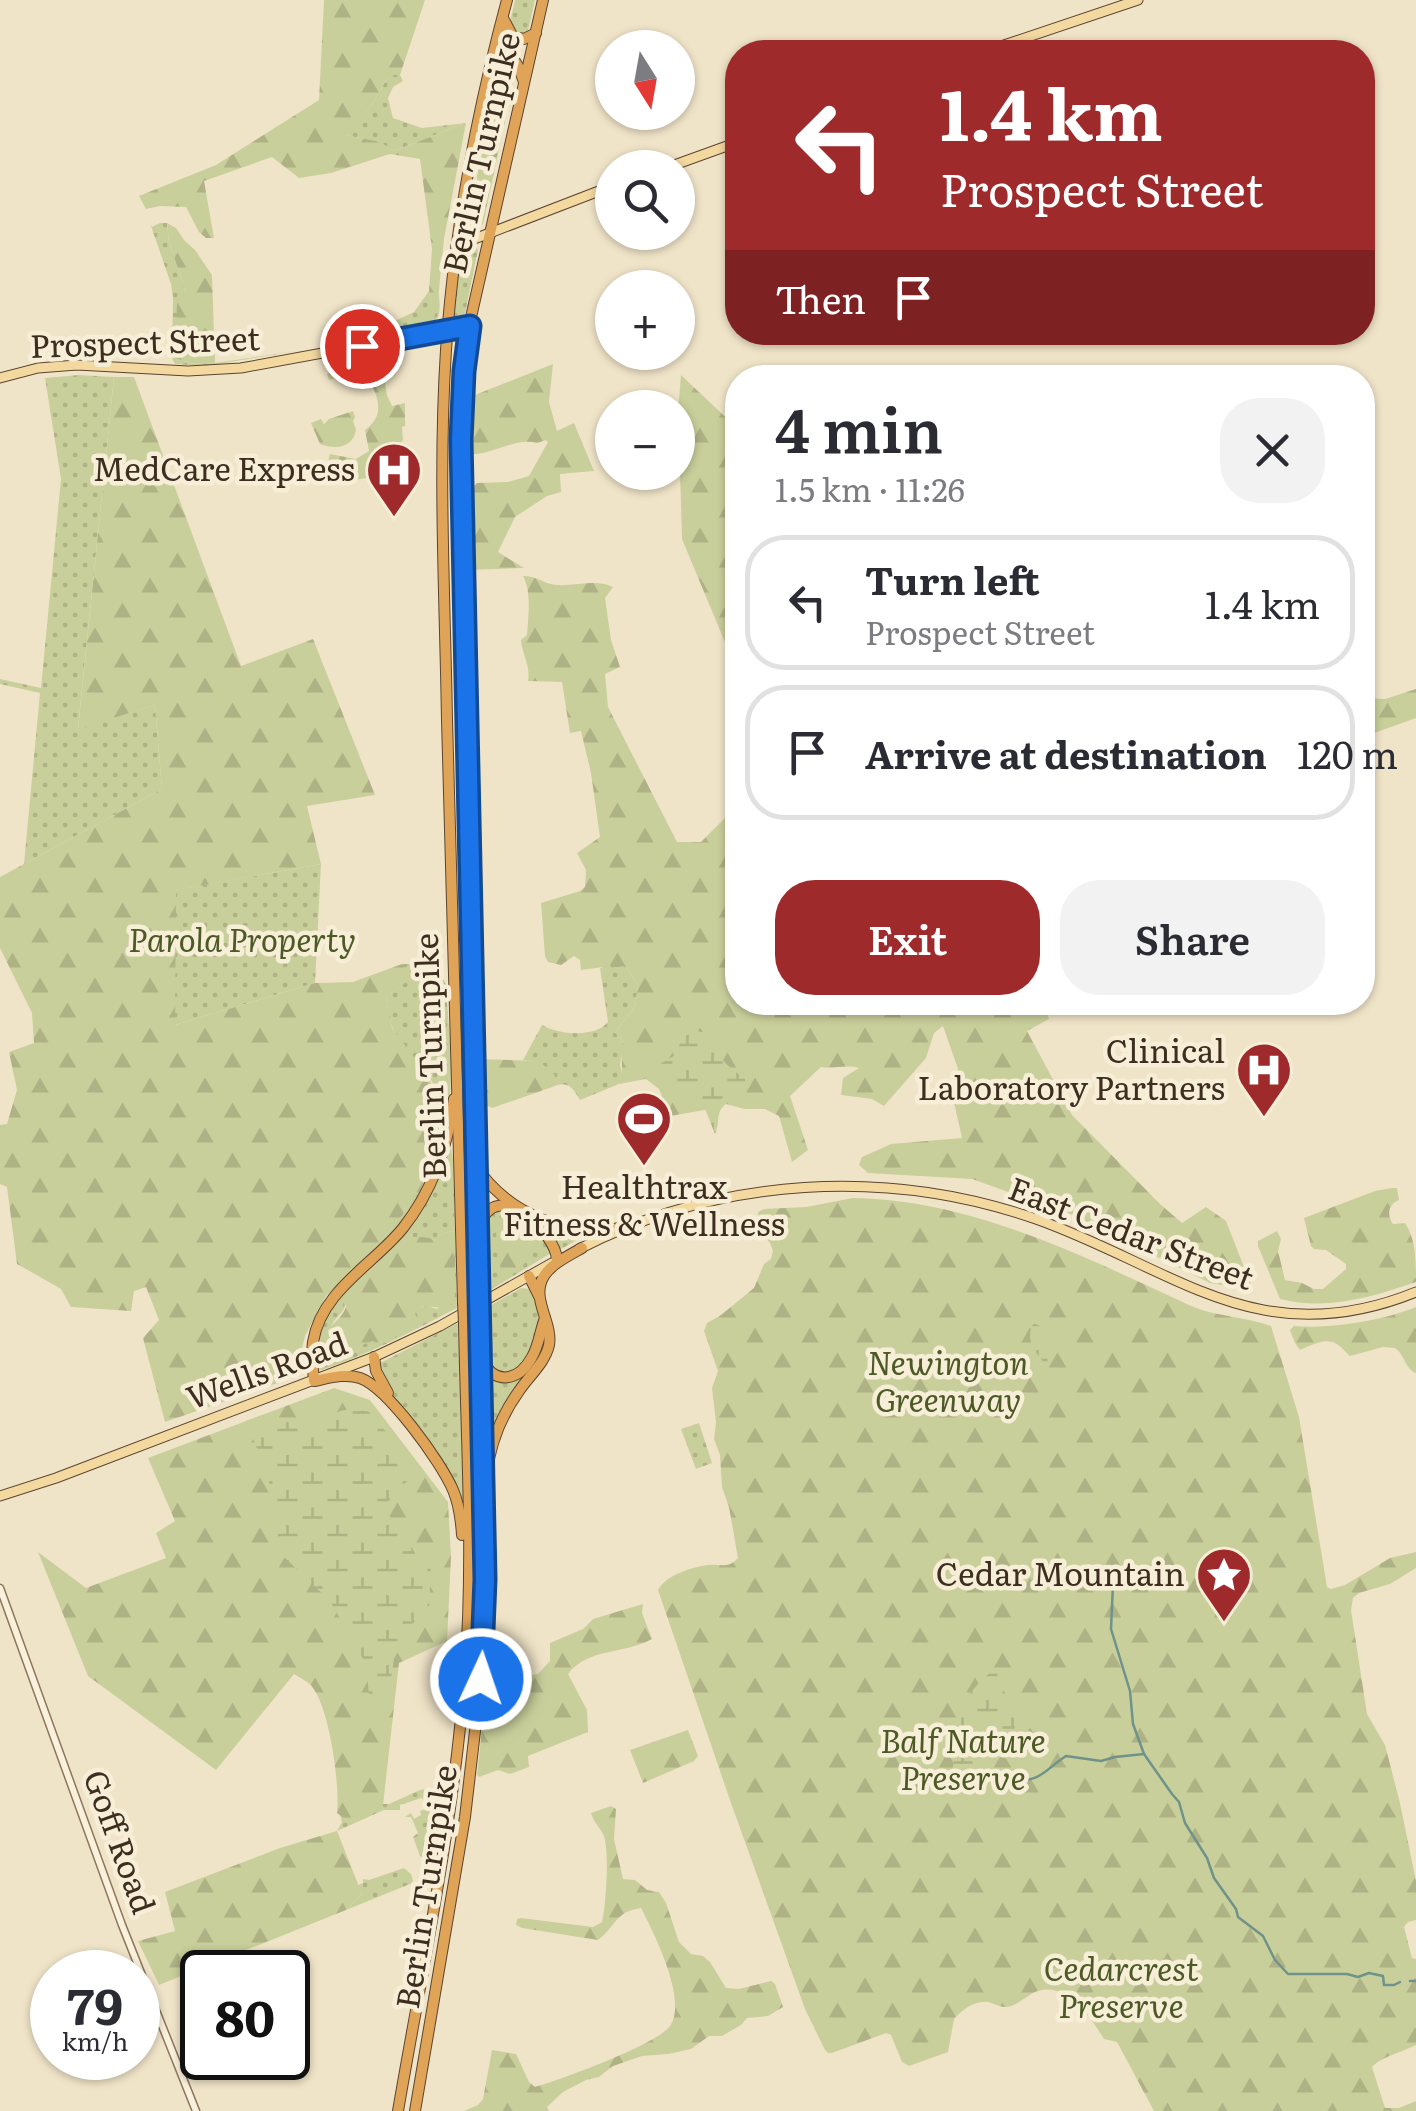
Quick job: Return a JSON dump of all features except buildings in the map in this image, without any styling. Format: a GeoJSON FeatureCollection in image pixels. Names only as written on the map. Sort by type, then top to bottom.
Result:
{"type":"FeatureCollection","features":[{"type":"Feature","properties":{"kind":"highway","name":"Berlin Turnpike"},"geometry":{"type":"LineString","coordinates":[[398,2111],[460,1729],[468,1632],[442,438],[456,246],[474,135],[507,0]]}},
{"type":"Feature","properties":{"kind":"highway","name":"Berlin Turnpike"},"geometry":{"type":"LineString","coordinates":[[415,2111],[470,1780],[485,1601],[461,440],[464,371],[470,326],[543,0]]}},
{"type":"Feature","properties":{"kind":"highway"},"geometry":{"type":"LineString","coordinates":[[502,18],[514,37],[524,39],[536,32]]}},
{"type":"Feature","properties":{"kind":"highway"},"geometry":{"type":"LineString","coordinates":[[490,62],[504,57],[515,60],[524,83]]}},
{"type":"Feature","properties":{"kind":"highway"},"geometry":{"type":"LineString","coordinates":[[444,574],[464,573]]}},
{"type":"Feature","properties":{"kind":"highway"},"geometry":{"type":"LineString","coordinates":[[397,1408],[374,1386],[358,1378],[314,1381],[313,1341],[326,1310],[346,1284],[402,1230],[431,1184],[448,1134],[458,1063]]}},
{"type":"Feature","properties":{"kind":"highway"},"geometry":{"type":"LineString","coordinates":[[475,1164],[489,1183],[548,1236],[557,1260]]}},
{"type":"Feature","properties":{"kind":"highway"},"geometry":{"type":"LineString","coordinates":[[476,1242],[483,1216],[489,1208],[503,1204],[568,1228],[627,1228]]}},
{"type":"Feature","properties":{"kind":"highway"},"geometry":{"type":"LineString","coordinates":[[482,1512],[488,1459],[496,1432],[548,1348],[549,1327],[540,1296],[541,1282],[546,1273],[582,1248]]}},
{"type":"Feature","properties":{"kind":"highway"},"geometry":{"type":"LineString","coordinates":[[530,1276],[540,1296]]}},
{"type":"Feature","properties":{"kind":"highway"},"geometry":{"type":"LineString","coordinates":[[479,1350],[490,1372],[500,1377],[516,1375],[533,1356],[544,1318]]}},
{"type":"Feature","properties":{"kind":"highway"},"geometry":{"type":"LineString","coordinates":[[374,1358],[380,1380],[446,1475],[457,1499],[468,1632]]}},
{"type":"Feature","properties":{"kind":"highway"},"geometry":{"type":"LineString","coordinates":[[440,1863],[459,1855]]}},
{"type":"Feature","properties":{"kind":"main road"},"geometry":{"type":"LineString","coordinates":[[1019,40],[1138,0]]}},
{"type":"Feature","properties":{"kind":"main road"},"geometry":{"type":"LineString","coordinates":[[695,158],[725,147]]}},
{"type":"Feature","properties":{"kind":"main road"},"geometry":{"type":"LineString","coordinates":[[456,246],[595,193]]}},
{"type":"Feature","properties":{"kind":"main road","name":"Prospect Street"},"geometry":{"type":"LineString","coordinates":[[0,378],[38,368],[78,365],[188,371],[227,369],[470,326]]}},
{"type":"Feature","properties":{"kind":"main road","name":"East Cedar Street"},"geometry":{"type":"LineString","coordinates":[[542,1269],[627,1228],[688,1206],[773,1190],[837,1186],[913,1190],[978,1202],[1039,1220],[1196,1291],[1256,1310],[1316,1314],[1355,1310],[1416,1292]]}},
{"type":"Feature","properties":{"kind":"main road","name":"Wells Road"},"geometry":{"type":"LineString","coordinates":[[0,1496],[374,1358],[542,1269]]}},
{"type":"Feature","properties":{"kind":"street","name":"Goff Road"},"geometry":{"type":"LineString","coordinates":[[0,1588],[122,1925],[196,2111]]}},
{"type":"Feature","properties":{"kind":"green space"},"geometry":{"type":"Polygon","coordinates":[[[324,0],[425,0],[400,75],[389,75],[373,103],[346,135],[380,142],[394,151],[466,123],[433,319],[429,291],[432,249],[420,159],[390,154],[331,173],[299,178],[272,157],[204,181],[214,238],[199,232],[186,207],[146,209],[139,196],[216,165],[319,100],[324,0]]]}},
{"type":"Feature","properties":{"kind":"green space"},"geometry":{"type":"Polygon","coordinates":[[[515,0],[535,0],[528,31],[521,35],[513,31],[510,22],[515,0]]]}},
{"type":"Feature","properties":{"kind":"green space"},"geometry":{"type":"Polygon","coordinates":[[[502,61],[510,62],[515,75],[483,224],[476,228],[471,217],[493,74],[502,61]]]}},
{"type":"Feature","properties":{"kind":"green space"},"geometry":{"type":"Polygon","coordinates":[[[389,75],[400,75],[403,81],[393,87],[388,98],[393,118],[422,128],[466,123],[394,151],[379,142],[345,135],[373,103],[389,75]]]}},
{"type":"Feature","properties":{"kind":"green space"},"geometry":{"type":"Polygon","coordinates":[[[150,223],[152,227],[167,223],[185,290],[175,358],[193,364],[215,363],[303,350],[205,366],[175,364],[171,284],[150,223]]]}},
{"type":"Feature","properties":{"kind":"green space"},"geometry":{"type":"Polygon","coordinates":[[[167,223],[176,228],[212,275],[215,363],[193,364],[175,358],[177,305],[185,290],[167,223]]]}},
{"type":"Feature","properties":{"kind":"green space"},"geometry":{"type":"Polygon","coordinates":[[[476,247],[465,313],[455,323],[460,258],[465,250],[476,247]]]}},
{"type":"Feature","properties":{"kind":"green space"},"geometry":{"type":"Polygon","coordinates":[[[429,291],[434,317],[439,292],[439,314],[433,322],[400,332],[353,337],[414,312],[429,291]]]}},
{"type":"Feature","properties":{"kind":"green space"},"geometry":{"type":"Polygon","coordinates":[[[381,359],[392,406],[405,403],[401,461],[386,474],[345,482],[340,469],[332,473],[330,454],[356,459],[369,451],[365,430],[376,417],[378,401],[365,376],[350,373],[329,380],[327,374],[354,362],[381,359]]]}},
{"type":"Feature","properties":{"kind":"green space"},"geometry":{"type":"Polygon","coordinates":[[[553,364],[549,402],[557,431],[574,423],[594,471],[560,474],[561,492],[547,496],[515,517],[498,552],[524,568],[468,570],[468,490],[477,483],[508,482],[529,476],[548,442],[520,442],[468,454],[470,397],[553,364]]]}},
{"type":"Feature","properties":{"kind":"green space"},"geometry":{"type":"Polygon","coordinates":[[[681,375],[725,417],[725,642],[682,539],[681,490],[695,490],[695,390],[680,390],[681,375]]]}},
{"type":"Feature","properties":{"kind":"green space"},"geometry":{"type":"Polygon","coordinates":[[[114,377],[78,728],[155,705],[162,789],[24,864],[40,693],[0,684],[0,679],[41,688],[61,479],[45,378],[114,377]]]}},
{"type":"Feature","properties":{"kind":"green space"},"geometry":{"type":"Polygon","coordinates":[[[114,377],[134,377],[241,666],[313,639],[375,795],[307,806],[321,864],[176,890],[175,1025],[315,983],[353,982],[402,964],[412,977],[386,998],[392,1028],[440,1099],[440,1121],[421,1189],[386,1238],[326,1296],[305,1336],[295,1377],[165,1422],[143,1338],[159,1320],[146,1287],[134,1291],[131,1311],[71,1307],[61,1289],[17,1264],[7,1187],[0,1184],[0,1125],[7,1124],[17,1090],[9,1052],[34,1043],[32,1013],[0,948],[0,877],[162,789],[155,705],[78,729],[114,377]]]}},
{"type":"Feature","properties":{"kind":"green space"},"geometry":{"type":"Polygon","coordinates":[[[353,411],[356,430],[351,441],[337,447],[320,444],[311,423],[321,419],[324,424],[353,411]]]}},
{"type":"Feature","properties":{"kind":"green space"},"geometry":{"type":"Polygon","coordinates":[[[523,576],[555,585],[597,583],[613,587],[605,598],[611,640],[620,667],[605,674],[608,707],[677,842],[701,842],[725,818],[725,1015],[1048,1015],[1049,1019],[1027,1031],[1072,1115],[1182,1223],[1206,1207],[1226,1221],[1253,1290],[1210,1283],[1073,1215],[972,1179],[868,1173],[859,1165],[862,1157],[891,1144],[962,1138],[951,1089],[958,1069],[943,1026],[934,1033],[926,1058],[884,1106],[872,1099],[841,1095],[843,1078],[859,1068],[821,1067],[790,1096],[808,1150],[792,1162],[779,1116],[765,1109],[726,1104],[670,1116],[659,1089],[646,1079],[619,1084],[624,1043],[615,1032],[635,1007],[638,986],[626,966],[581,970],[580,960],[574,956],[561,965],[548,962],[545,956],[541,903],[585,887],[586,870],[577,853],[600,837],[581,731],[570,733],[562,682],[528,681],[521,640],[527,635],[528,589],[523,576]]]}},
{"type":"Feature","properties":{"kind":"green space"},"geometry":{"type":"Polygon","coordinates":[[[1416,689],[1416,718],[1375,733],[1375,699],[1416,689]]]}},
{"type":"Feature","properties":{"kind":"green space","name":"Parola Property"},"geometry":{"type":"Polygon","coordinates":[[[321,864],[315,983],[175,1025],[175,890],[321,864]]]}},
{"type":"Feature","properties":{"kind":"green space"},"geometry":{"type":"Polygon","coordinates":[[[402,964],[431,964],[433,976],[442,976],[446,985],[450,1096],[444,1134],[430,1173],[410,1209],[386,1238],[421,1170],[440,1113],[437,1091],[390,1022],[386,998],[411,977],[402,964]]]}},
{"type":"Feature","properties":{"kind":"green space"},"geometry":{"type":"Polygon","coordinates":[[[626,966],[638,986],[635,1007],[615,1032],[624,1043],[620,1064],[623,1078],[619,1084],[580,1100],[569,1086],[558,1085],[545,1066],[523,1060],[542,1025],[576,1033],[595,1031],[608,1022],[600,968],[626,966]]]}},
{"type":"Feature","properties":{"kind":"green space"},"geometry":{"type":"Polygon","coordinates":[[[692,1021],[696,1031],[706,1033],[727,1064],[745,1077],[745,1091],[722,1108],[715,1134],[700,1096],[684,1100],[660,1064],[677,1054],[683,1032],[689,1029],[687,1022],[692,1021]]]}},
{"type":"Feature","properties":{"kind":"green space"},"geometry":{"type":"Polygon","coordinates":[[[478,1059],[539,1061],[554,1074],[558,1085],[492,1108],[479,1102],[478,1059]]]}},
{"type":"Feature","properties":{"kind":"green space"},"geometry":{"type":"Polygon","coordinates":[[[451,1148],[455,1234],[452,1231],[438,1235],[435,1240],[406,1240],[367,1274],[426,1200],[451,1148]]]}},
{"type":"Feature","properties":{"kind":"green space"},"geometry":{"type":"Polygon","coordinates":[[[1397,1188],[1399,1200],[1389,1213],[1393,1224],[1405,1223],[1411,1236],[1416,1282],[1332,1303],[1280,1299],[1258,1241],[1277,1231],[1285,1280],[1323,1289],[1346,1269],[1346,1264],[1326,1250],[1311,1246],[1304,1218],[1375,1191],[1397,1188]]]}},
{"type":"Feature","properties":{"kind":"green space","name":"Balf Nature Preserve"},"geometry":{"type":"Polygon","coordinates":[[[853,1198],[898,1201],[984,1220],[1068,1250],[1199,1309],[1271,1326],[1299,1417],[1327,1587],[1345,1585],[1390,1558],[1416,1552],[1416,1568],[1390,1584],[1359,1593],[1353,1598],[1351,1610],[1367,1714],[1385,1745],[1416,1881],[1416,1920],[1404,1927],[1412,1958],[1416,1959],[1416,2045],[1372,2067],[1385,2108],[1399,2108],[1416,2101],[1416,2111],[1154,2111],[1117,2042],[1104,2039],[1085,2012],[1068,1997],[1049,1990],[1034,1992],[1008,2007],[988,2002],[969,2006],[954,2019],[948,2052],[909,2066],[902,2062],[891,2035],[886,2033],[832,2053],[825,2050],[805,2009],[658,1590],[680,1573],[702,1566],[728,1565],[738,1558],[714,1439],[712,1388],[718,1371],[704,1331],[707,1323],[754,1288],[764,1264],[771,1259],[773,1251],[759,1229],[758,1212],[853,1198]]]}},
{"type":"Feature","properties":{"kind":"green space"},"geometry":{"type":"Polygon","coordinates":[[[500,1209],[516,1217],[528,1252],[522,1266],[503,1274],[498,1261],[495,1214],[500,1209]]]}},
{"type":"Feature","properties":{"kind":"green space"},"geometry":{"type":"Polygon","coordinates":[[[492,1211],[509,1212],[521,1218],[539,1234],[551,1253],[484,1294],[485,1219],[492,1211]]]}},
{"type":"Feature","properties":{"kind":"green space"},"geometry":{"type":"Polygon","coordinates":[[[542,1223],[586,1233],[586,1235],[561,1249],[542,1223]]]}},
{"type":"Feature","properties":{"kind":"green space"},"geometry":{"type":"Polygon","coordinates":[[[452,1231],[455,1295],[451,1306],[420,1307],[415,1312],[418,1325],[379,1345],[373,1341],[342,1348],[323,1344],[326,1333],[344,1311],[344,1292],[367,1270],[368,1273],[406,1240],[435,1240],[437,1235],[452,1231]]]}},
{"type":"Feature","properties":{"kind":"green space"},"geometry":{"type":"Polygon","coordinates":[[[455,1234],[457,1308],[374,1349],[318,1369],[321,1328],[344,1292],[344,1309],[323,1344],[357,1346],[373,1341],[420,1307],[437,1309],[455,1295],[455,1234]]]}},
{"type":"Feature","properties":{"kind":"green space"},"geometry":{"type":"Polygon","coordinates":[[[521,1288],[530,1289],[537,1305],[533,1343],[518,1369],[511,1373],[494,1372],[486,1359],[484,1309],[521,1288]]]}},
{"type":"Feature","properties":{"kind":"green space"},"geometry":{"type":"Polygon","coordinates":[[[1416,1307],[1416,1373],[1395,1348],[1383,1347],[1350,1356],[1329,1341],[1300,1350],[1290,1330],[1294,1326],[1372,1320],[1416,1307]]]}},
{"type":"Feature","properties":{"kind":"green space"},"geometry":{"type":"Polygon","coordinates":[[[458,1323],[464,1514],[444,1470],[387,1389],[380,1363],[458,1323]]]}},
{"type":"Feature","properties":{"kind":"green space"},"geometry":{"type":"Polygon","coordinates":[[[1034,1323],[1041,1327],[1051,1357],[1045,1364],[1030,1339],[1034,1323]]]}},
{"type":"Feature","properties":{"kind":"green space"},"geometry":{"type":"Polygon","coordinates":[[[534,1361],[489,1435],[486,1373],[494,1379],[534,1361]]]}},
{"type":"Feature","properties":{"kind":"green space"},"geometry":{"type":"Polygon","coordinates":[[[334,1388],[370,1400],[448,1502],[451,1557],[447,1641],[399,1663],[383,1805],[349,1822],[337,1813],[329,1730],[319,1699],[309,1684],[294,1674],[216,1770],[88,1676],[38,1552],[86,1588],[166,1558],[156,1533],[175,1521],[148,1458],[334,1388]]]}},
{"type":"Feature","properties":{"kind":"green space"},"geometry":{"type":"Polygon","coordinates":[[[344,1410],[368,1411],[395,1442],[411,1477],[381,1509],[399,1525],[416,1555],[431,1559],[429,1612],[410,1625],[406,1640],[395,1651],[389,1693],[371,1715],[366,1664],[330,1601],[281,1554],[268,1476],[246,1421],[265,1414],[296,1425],[344,1410]]]}},
{"type":"Feature","properties":{"kind":"green space"},"geometry":{"type":"Polygon","coordinates":[[[699,1423],[712,1463],[696,1469],[681,1429],[699,1423]]]}},
{"type":"Feature","properties":{"kind":"green space"},"geometry":{"type":"Polygon","coordinates":[[[643,1604],[642,1613],[652,1639],[586,1659],[568,1674],[587,1710],[588,1732],[528,1756],[529,1767],[510,1774],[498,1770],[479,1777],[487,1681],[538,1674],[550,1661],[550,1643],[583,1629],[593,1619],[643,1604]]]}},
{"type":"Feature","properties":{"kind":"green space"},"geometry":{"type":"Polygon","coordinates":[[[990,1673],[1000,1676],[1015,1729],[1010,1741],[982,1756],[973,1787],[956,1791],[952,1776],[954,1727],[966,1701],[990,1673]]]}},
{"type":"Feature","properties":{"kind":"green space"},"geometry":{"type":"Polygon","coordinates":[[[688,1730],[698,1756],[694,1761],[643,1783],[630,1750],[688,1730]]]}},
{"type":"Feature","properties":{"kind":"green space"},"geometry":{"type":"Polygon","coordinates":[[[441,1786],[433,1856],[427,1861],[420,1856],[413,1837],[418,1833],[411,1817],[405,1817],[411,1813],[414,1819],[428,1808],[421,1798],[400,1805],[400,1810],[384,1810],[337,1831],[342,1822],[340,1815],[349,1822],[383,1804],[441,1786]]]}},
{"type":"Feature","properties":{"kind":"green space"},"geometry":{"type":"Polygon","coordinates":[[[611,1806],[616,1809],[614,1839],[623,1879],[635,1880],[647,1890],[659,1892],[679,1942],[691,1954],[710,1962],[726,1988],[771,1981],[783,2007],[768,2016],[747,2018],[722,2036],[709,2036],[691,2049],[642,2056],[613,2066],[599,2077],[563,2092],[547,2107],[549,2111],[464,2111],[483,2099],[492,2050],[516,2054],[535,2087],[629,2051],[670,2026],[675,2001],[672,1984],[641,1908],[620,1916],[598,1940],[516,1925],[521,1918],[593,1927],[602,1922],[605,1841],[591,1813],[611,1806]]]}},
{"type":"Feature","properties":{"kind":"green space"},"geometry":{"type":"Polygon","coordinates":[[[337,1831],[362,1894],[346,1910],[246,1950],[180,1950],[180,1977],[160,1985],[160,1950],[142,1950],[138,1941],[175,1931],[165,1892],[280,1848],[337,1831]]]}},
{"type":"Feature","properties":{"kind":"green space"},"geometry":{"type":"Polygon","coordinates":[[[404,1868],[411,1874],[410,1884],[346,1910],[362,1894],[358,1885],[363,1879],[404,1868]]]}},
{"type":"Feature","properties":{"kind":"waterway"},"geometry":{"type":"LineString","coordinates":[[1113,1584],[1111,1629],[1144,1754],[1179,1802],[1185,1823],[1238,1917],[1263,1936],[1275,1960],[1288,1974],[1358,1977],[1369,1973],[1383,1976],[1384,1985],[1400,1982]]}},
{"type":"Feature","properties":{"kind":"waterway"},"geometry":{"type":"LineString","coordinates":[[1016,1780],[1038,1776],[1066,1756],[1101,1761],[1144,1754]]}},
{"type":"Feature","properties":{"kind":"waterway"},"geometry":{"type":"LineString","coordinates":[[1410,1981],[1416,1981]]}},
{"type":"Feature","properties":{"kind":"place","name":"MedCare Express"},"geometry":{"type":"Point","coordinates":[394,519]}},
{"type":"Feature","properties":{"kind":"place","name":"Clinical Laboratory Partners"},"geometry":{"type":"Point","coordinates":[1264,1119]}},
{"type":"Feature","properties":{"kind":"place","name":"Healthtrax Fitness & Wellness"},"geometry":{"type":"Point","coordinates":[644,1168]}},
{"type":"Feature","properties":{"kind":"place","name":"Cedar Mountain"},"geometry":{"type":"Point","coordinates":[1224,1624]}},
{"type":"Feature","properties":{"kind":"route"},"geometry":{"type":"LineString","coordinates":[[362,346],[470,326],[461,440],[485,1579],[481,1679]]}},
{"type":"Feature","properties":{"kind":"park label","name":"Newington Greenway"},"geometry":{"type":"Point","coordinates":[948,1382]}},
{"type":"Feature","properties":{"kind":"park label","name":"Cedarcrest Preserve"},"geometry":{"type":"Point","coordinates":[1121,1988]}}]}
